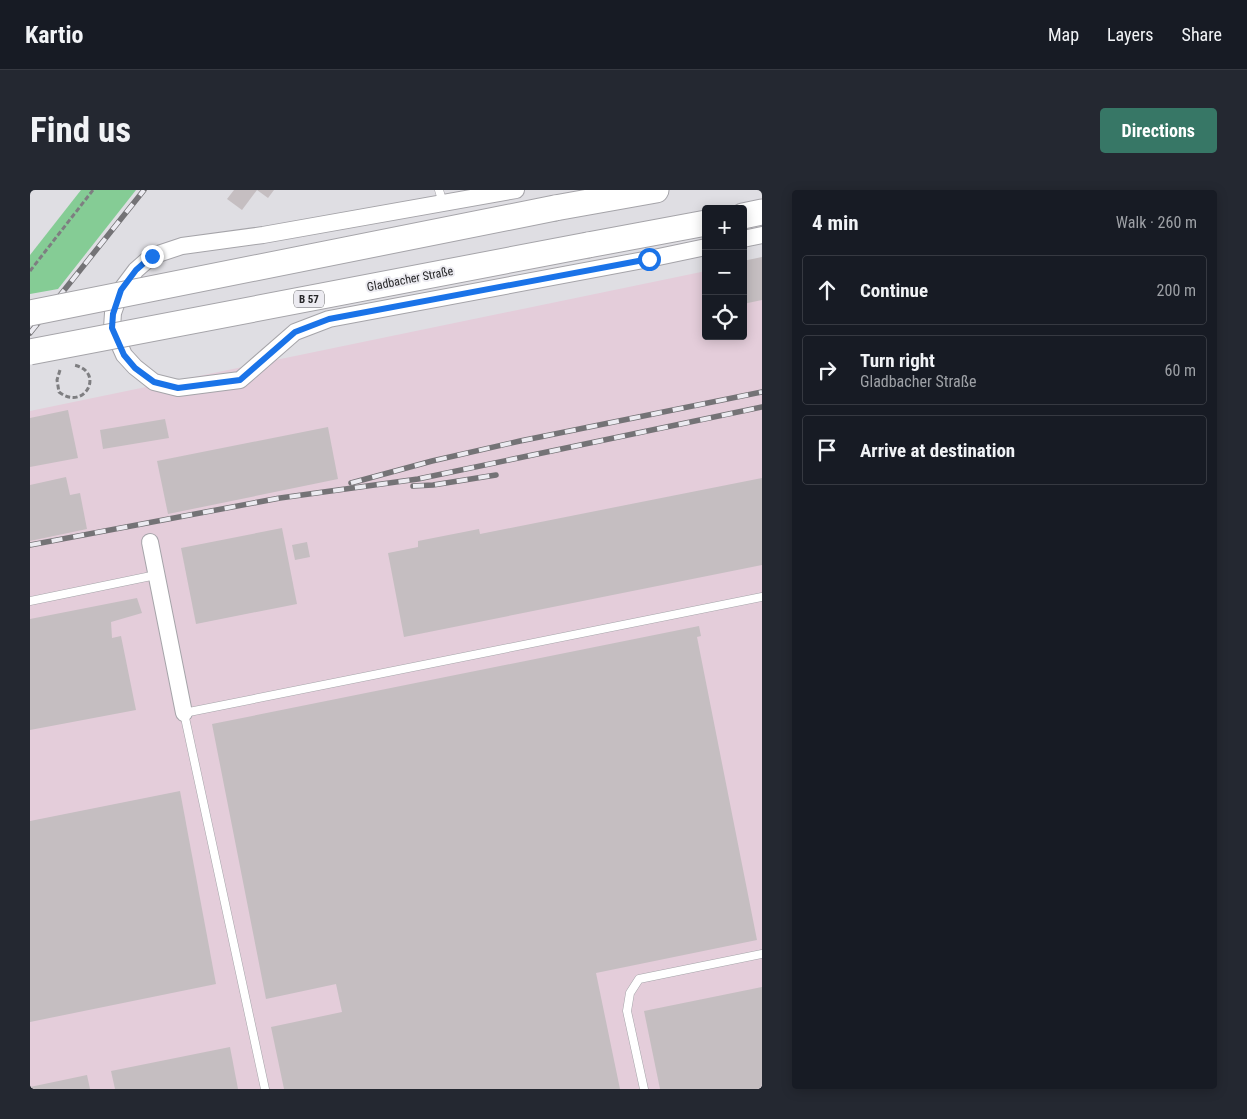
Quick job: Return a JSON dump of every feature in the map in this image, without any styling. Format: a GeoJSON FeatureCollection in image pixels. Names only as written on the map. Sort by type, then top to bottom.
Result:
{"type":"FeatureCollection","features":[{"type":"Feature","properties":{"kind":"main road"},"geometry":{"type":"LineString","coordinates":[[30,313],[555,208],[656,190]]}},
{"type":"Feature","properties":{"kind":"main road"},"geometry":{"type":"LineString","coordinates":[[747,215],[762,212]]}},
{"type":"Feature","properties":{"kind":"main road","name":"Gladbacher Straße"},"geometry":{"type":"LineString","coordinates":[[30,352],[702,224]]}},
{"type":"Feature","properties":{"kind":"street"},"geometry":{"type":"LineString","coordinates":[[514,190],[441,197],[264,235],[182,246],[152,256],[136,270],[121,290],[113,314],[112,328],[124,355],[135,368],[154,382],[178,388],[240,380],[295,332],[329,319],[702,248]]}},
{"type":"Feature","properties":{"kind":"street"},"geometry":{"type":"LineString","coordinates":[[747,238],[762,235]]}},
{"type":"Feature","properties":{"kind":"street"},"geometry":{"type":"LineString","coordinates":[[150,542],[184,713]]}},
{"type":"Feature","properties":{"kind":"lane"},"geometry":{"type":"LineString","coordinates":[[30,601],[156,575]]}},
{"type":"Feature","properties":{"kind":"lane"},"geometry":{"type":"LineString","coordinates":[[265,1089],[184,713],[762,597]]}},
{"type":"Feature","properties":{"kind":"lane"},"geometry":{"type":"LineString","coordinates":[[644,1089],[627,1011],[630,993],[639,979],[762,954]]}},
{"type":"Feature","properties":{"kind":"path"},"geometry":{"type":"LineString","coordinates":[[30,271],[93,190]]}},
{"type":"Feature","properties":{"kind":"path"},"geometry":{"type":"LineString","coordinates":[[60,370],[57,380],[60,392],[71,399],[83,395],[89,389],[91,381],[88,372],[83,367],[67,364]]}},
{"type":"Feature","properties":{"kind":"shaded area"},"geometry":{"type":"Polygon","coordinates":[[[762,260],[762,1089],[30,1089],[30,411],[702,272],[702,340],[747,340],[747,262],[762,260]]]}},
{"type":"Feature","properties":{"kind":"green space"},"geometry":{"type":"Polygon","coordinates":[[[81,190],[136,190],[58,289],[30,294],[30,255],[81,190]]]}},
{"type":"Feature","properties":{"kind":"building"},"geometry":{"type":"Polygon","coordinates":[[[234,190],[257,190],[242,210],[227,199],[234,190]]]}},
{"type":"Feature","properties":{"kind":"building"},"geometry":{"type":"Polygon","coordinates":[[[257,190],[274,190],[268,198],[257,190]]]}},
{"type":"Feature","properties":{"kind":"building"},"geometry":{"type":"Polygon","coordinates":[[[762,257],[762,300],[747,303],[747,295],[747,260],[762,257]]]}},
{"type":"Feature","properties":{"kind":"building"},"geometry":{"type":"Polygon","coordinates":[[[68,410],[78,458],[30,467],[30,418],[68,410]]]}},
{"type":"Feature","properties":{"kind":"building"},"geometry":{"type":"Polygon","coordinates":[[[165,419],[169,438],[103,449],[100,430],[165,419]]]}},
{"type":"Feature","properties":{"kind":"building"},"geometry":{"type":"Polygon","coordinates":[[[328,427],[338,479],[168,514],[157,461],[328,427]]]}},
{"type":"Feature","properties":{"kind":"building"},"geometry":{"type":"Polygon","coordinates":[[[66,477],[70,495],[80,493],[87,529],[30,541],[30,485],[66,477]]]}},
{"type":"Feature","properties":{"kind":"building"},"geometry":{"type":"Polygon","coordinates":[[[762,478],[762,565],[404,637],[388,553],[418,547],[418,541],[479,529],[480,534],[762,478]]]}},
{"type":"Feature","properties":{"kind":"building"},"geometry":{"type":"Polygon","coordinates":[[[282,528],[297,604],[196,624],[181,548],[282,528]]]}},
{"type":"Feature","properties":{"kind":"building"},"geometry":{"type":"Polygon","coordinates":[[[307,542],[310,557],[295,560],[292,545],[307,542]]]}},
{"type":"Feature","properties":{"kind":"building"},"geometry":{"type":"Polygon","coordinates":[[[137,598],[142,613],[111,622],[112,638],[121,636],[136,710],[30,730],[30,619],[137,598]]]}},
{"type":"Feature","properties":{"kind":"building"},"geometry":{"type":"Polygon","coordinates":[[[699,626],[701,636],[697,637],[757,940],[596,973],[620,1089],[284,1089],[271,1027],[342,1012],[336,984],[266,999],[212,724],[699,626]]]}},
{"type":"Feature","properties":{"kind":"building"},"geometry":{"type":"Polygon","coordinates":[[[180,791],[216,984],[30,1022],[30,821],[180,791]]]}},
{"type":"Feature","properties":{"kind":"building"},"geometry":{"type":"Polygon","coordinates":[[[762,987],[762,1089],[660,1089],[644,1011],[762,987]]]}},
{"type":"Feature","properties":{"kind":"building"},"geometry":{"type":"Polygon","coordinates":[[[230,1047],[238,1089],[115,1089],[111,1071],[230,1047]]]}},
{"type":"Feature","properties":{"kind":"building"},"geometry":{"type":"Polygon","coordinates":[[[87,1075],[90,1089],[30,1089],[30,1087],[87,1075]]]}},
{"type":"Feature","properties":{"kind":"railway"},"geometry":{"type":"LineString","coordinates":[[30,333],[144,190]]}},
{"type":"Feature","properties":{"kind":"railway"},"geometry":{"type":"LineString","coordinates":[[351,483],[432,461],[520,441],[762,392]]}},
{"type":"Feature","properties":{"kind":"railway"},"geometry":{"type":"LineString","coordinates":[[30,545],[280,498],[418,479],[762,407]]}},
{"type":"Feature","properties":{"kind":"railway"},"geometry":{"type":"LineString","coordinates":[[413,486],[433,485],[496,475]]}},
{"type":"Feature","properties":{"kind":"route"},"geometry":{"type":"LineString","coordinates":[[152,256],[136,270],[121,290],[113,314],[112,328],[124,355],[135,368],[154,382],[178,388],[240,380],[295,332],[329,319],[649,259]]}}]}
